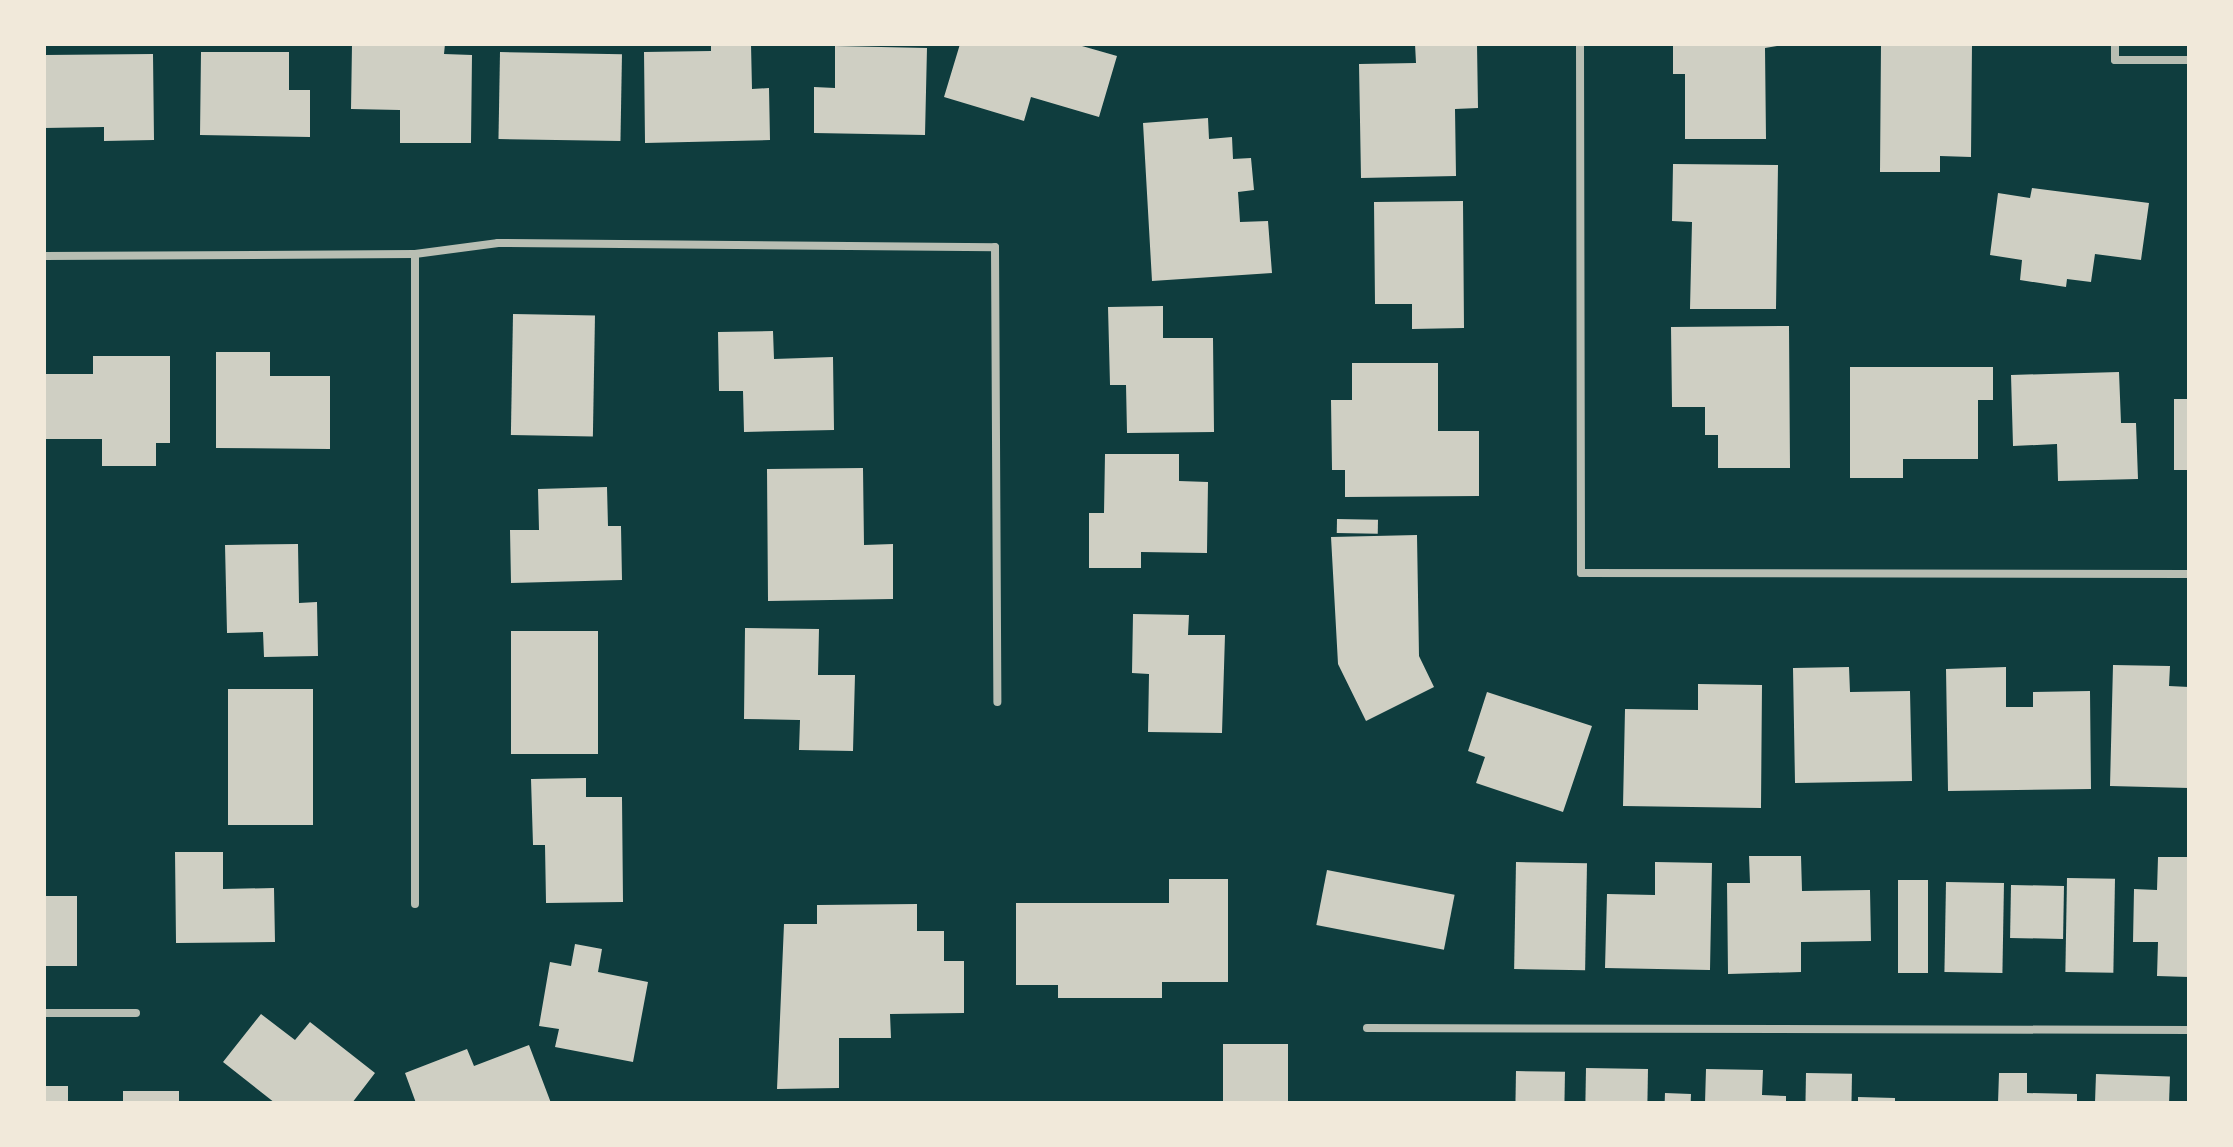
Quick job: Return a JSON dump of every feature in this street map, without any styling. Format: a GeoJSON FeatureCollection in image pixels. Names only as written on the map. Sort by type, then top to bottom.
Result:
{"type":"FeatureCollection","features":[{"type":"Feature","properties":{"kind":"street"},"geometry":{"type":"LineString","coordinates":[[1580,44],[1581,573],[2189,574]]}},
{"type":"Feature","properties":{"kind":"street"},"geometry":{"type":"LineString","coordinates":[[2115,44],[2115,60],[2189,60]]}},
{"type":"Feature","properties":{"kind":"street"},"geometry":{"type":"LineString","coordinates":[[44,256],[415,254],[498,243],[995,247],[997,702]]}},
{"type":"Feature","properties":{"kind":"street"},"geometry":{"type":"LineString","coordinates":[[415,254],[415,904]]}},
{"type":"Feature","properties":{"kind":"street"},"geometry":{"type":"LineString","coordinates":[[44,1013],[136,1013]]}},
{"type":"Feature","properties":{"kind":"street"},"geometry":{"type":"LineString","coordinates":[[1367,1028],[2189,1030]]}},
{"type":"Feature","properties":{"kind":"building"},"geometry":{"type":"Polygon","coordinates":[[[352,44],[445,44],[444,54],[472,55],[471,143],[400,143],[400,110],[351,109],[352,44]]]}},
{"type":"Feature","properties":{"kind":"building"},"geometry":{"type":"Polygon","coordinates":[[[711,44],[751,44],[752,89],[769,88],[770,140],[645,143],[644,52],[711,51],[711,44]]]}},
{"type":"Feature","properties":{"kind":"building"},"geometry":{"type":"Polygon","coordinates":[[[960,44],[1075,44],[1117,56],[1099,117],[1031,97],[1024,121],[944,97],[960,44]]]}},
{"type":"Feature","properties":{"kind":"building"},"geometry":{"type":"Polygon","coordinates":[[[1415,44],[1477,44],[1478,108],[1455,109],[1456,176],[1361,178],[1359,64],[1416,63],[1415,44]]]}},
{"type":"Feature","properties":{"kind":"building"},"geometry":{"type":"Polygon","coordinates":[[[1673,44],[1790,44],[1765,48],[1766,139],[1685,139],[1685,74],[1673,74],[1673,44]]]}},
{"type":"Feature","properties":{"kind":"building"},"geometry":{"type":"Polygon","coordinates":[[[1881,44],[1972,44],[1971,157],[1940,156],[1940,172],[1880,172],[1881,44]]]}},
{"type":"Feature","properties":{"kind":"building"},"geometry":{"type":"Polygon","coordinates":[[[835,46],[927,48],[925,135],[814,133],[814,87],[835,88],[835,46]]]}},
{"type":"Feature","properties":{"kind":"building"},"geometry":{"type":"Polygon","coordinates":[[[201,52],[289,52],[289,90],[310,90],[310,137],[200,135],[201,52]]]}},
{"type":"Feature","properties":{"kind":"building"},"geometry":{"type":"Polygon","coordinates":[[[500,52],[622,54],[620,141],[498,139],[500,52]]]}},
{"type":"Feature","properties":{"kind":"building"},"geometry":{"type":"Polygon","coordinates":[[[153,54],[154,140],[104,141],[104,127],[44,128],[44,55],[153,54]]]}},
{"type":"Feature","properties":{"kind":"building"},"geometry":{"type":"Polygon","coordinates":[[[1208,118],[1209,139],[1232,137],[1233,159],[1251,158],[1254,190],[1238,192],[1240,222],[1268,221],[1272,273],[1152,281],[1143,123],[1208,118]]]}},
{"type":"Feature","properties":{"kind":"building"},"geometry":{"type":"Polygon","coordinates":[[[1673,164],[1778,165],[1776,309],[1690,309],[1692,222],[1672,221],[1673,164]]]}},
{"type":"Feature","properties":{"kind":"building"},"geometry":{"type":"Polygon","coordinates":[[[2032,188],[2149,203],[2141,260],[2095,254],[2091,282],[2067,279],[2066,287],[2020,280],[2022,260],[1990,255],[1998,193],[2030,198],[2032,188]]]}},
{"type":"Feature","properties":{"kind":"building"},"geometry":{"type":"Polygon","coordinates":[[[1463,201],[1464,328],[1412,329],[1412,304],[1375,304],[1374,202],[1463,201]]]}},
{"type":"Feature","properties":{"kind":"building"},"geometry":{"type":"Polygon","coordinates":[[[1163,306],[1163,338],[1213,338],[1214,432],[1127,433],[1126,385],[1110,385],[1108,307],[1163,306]]]}},
{"type":"Feature","properties":{"kind":"building"},"geometry":{"type":"Polygon","coordinates":[[[513,314],[595,315],[593,436],[511,435],[513,314]]]}},
{"type":"Feature","properties":{"kind":"building"},"geometry":{"type":"Polygon","coordinates":[[[1789,326],[1790,468],[1718,468],[1718,435],[1705,435],[1705,407],[1672,407],[1671,327],[1789,326]]]}},
{"type":"Feature","properties":{"kind":"building"},"geometry":{"type":"Polygon","coordinates":[[[773,331],[774,359],[833,357],[834,430],[744,432],[743,391],[719,391],[718,332],[773,331]]]}},
{"type":"Feature","properties":{"kind":"building"},"geometry":{"type":"Polygon","coordinates":[[[216,352],[270,352],[270,376],[330,376],[330,449],[216,448],[216,352]]]}},
{"type":"Feature","properties":{"kind":"building"},"geometry":{"type":"Polygon","coordinates":[[[93,356],[170,356],[170,443],[156,443],[156,466],[102,466],[102,439],[44,439],[44,374],[93,374],[93,356]]]}},
{"type":"Feature","properties":{"kind":"building"},"geometry":{"type":"Polygon","coordinates":[[[1352,363],[1438,363],[1438,431],[1479,431],[1479,496],[1345,497],[1345,470],[1332,470],[1331,400],[1352,400],[1352,363]]]}},
{"type":"Feature","properties":{"kind":"building"},"geometry":{"type":"Polygon","coordinates":[[[1850,367],[1993,367],[1993,400],[1978,400],[1978,459],[1903,459],[1903,478],[1850,478],[1850,367]]]}},
{"type":"Feature","properties":{"kind":"building"},"geometry":{"type":"Polygon","coordinates":[[[2119,372],[2121,423],[2136,423],[2138,479],[2058,481],[2057,444],[2013,446],[2011,375],[2119,372]]]}},
{"type":"Feature","properties":{"kind":"building"},"geometry":{"type":"Polygon","coordinates":[[[2174,399],[2189,399],[2189,470],[2174,470],[2174,399]]]}},
{"type":"Feature","properties":{"kind":"building"},"geometry":{"type":"Polygon","coordinates":[[[1105,454],[1179,454],[1179,481],[1208,482],[1207,553],[1141,552],[1141,568],[1089,568],[1089,513],[1104,513],[1105,454]]]}},
{"type":"Feature","properties":{"kind":"building"},"geometry":{"type":"Polygon","coordinates":[[[863,468],[864,545],[893,544],[893,599],[768,601],[767,469],[863,468]]]}},
{"type":"Feature","properties":{"kind":"building"},"geometry":{"type":"Polygon","coordinates":[[[607,487],[608,526],[621,526],[622,580],[511,583],[510,530],[539,530],[538,489],[607,487]]]}},
{"type":"Feature","properties":{"kind":"building"},"geometry":{"type":"Polygon","coordinates":[[[1337,519],[1378,520],[1378,534],[1337,533],[1337,519]]]}},
{"type":"Feature","properties":{"kind":"building"},"geometry":{"type":"Polygon","coordinates":[[[1417,535],[1419,656],[1434,687],[1366,721],[1338,664],[1331,537],[1417,535]]]}},
{"type":"Feature","properties":{"kind":"building"},"geometry":{"type":"Polygon","coordinates":[[[298,544],[299,603],[317,602],[318,656],[264,657],[263,632],[227,633],[225,545],[298,544]]]}},
{"type":"Feature","properties":{"kind":"building"},"geometry":{"type":"Polygon","coordinates":[[[1133,614],[1189,615],[1188,635],[1225,635],[1222,733],[1148,732],[1149,674],[1132,673],[1133,614]]]}},
{"type":"Feature","properties":{"kind":"building"},"geometry":{"type":"Polygon","coordinates":[[[745,628],[819,629],[818,675],[855,675],[853,751],[799,750],[800,720],[744,719],[745,628]]]}},
{"type":"Feature","properties":{"kind":"building"},"geometry":{"type":"Polygon","coordinates":[[[511,631],[598,631],[598,754],[511,754],[511,631]]]}},
{"type":"Feature","properties":{"kind":"building"},"geometry":{"type":"Polygon","coordinates":[[[2113,665],[2170,666],[2169,686],[2189,687],[2189,788],[2110,786],[2113,665]]]}},
{"type":"Feature","properties":{"kind":"building"},"geometry":{"type":"Polygon","coordinates":[[[1849,667],[1850,692],[1910,691],[1912,781],[1795,783],[1793,668],[1849,667]]]}},
{"type":"Feature","properties":{"kind":"building"},"geometry":{"type":"Polygon","coordinates":[[[2006,667],[2006,707],[2033,707],[2033,692],[2090,691],[2091,789],[1948,791],[1946,669],[2006,667]]]}},
{"type":"Feature","properties":{"kind":"building"},"geometry":{"type":"Polygon","coordinates":[[[1698,684],[1762,685],[1761,808],[1623,806],[1625,709],[1698,710],[1698,684]]]}},
{"type":"Feature","properties":{"kind":"building"},"geometry":{"type":"Polygon","coordinates":[[[228,689],[313,689],[313,825],[228,825],[228,689]]]}},
{"type":"Feature","properties":{"kind":"building"},"geometry":{"type":"Polygon","coordinates":[[[1487,692],[1592,726],[1563,812],[1476,783],[1485,757],[1468,751],[1487,692]]]}},
{"type":"Feature","properties":{"kind":"building"},"geometry":{"type":"Polygon","coordinates":[[[586,778],[586,797],[622,797],[623,902],[546,903],[545,845],[533,845],[531,779],[586,778]]]}},
{"type":"Feature","properties":{"kind":"building"},"geometry":{"type":"Polygon","coordinates":[[[175,852],[223,852],[223,889],[274,888],[275,942],[176,943],[175,852]]]}},
{"type":"Feature","properties":{"kind":"building"},"geometry":{"type":"Polygon","coordinates":[[[1749,856],[1801,856],[1802,891],[1870,890],[1871,941],[1801,942],[1801,972],[1728,974],[1727,883],[1750,883],[1749,856]]]}},
{"type":"Feature","properties":{"kind":"building"},"geometry":{"type":"Polygon","coordinates":[[[2158,857],[2189,857],[2189,977],[2157,976],[2158,942],[2133,942],[2134,889],[2157,890],[2158,857]]]}},
{"type":"Feature","properties":{"kind":"building"},"geometry":{"type":"Polygon","coordinates":[[[1516,862],[1587,863],[1585,970],[1514,969],[1516,862]]]}},
{"type":"Feature","properties":{"kind":"building"},"geometry":{"type":"Polygon","coordinates":[[[1655,862],[1712,863],[1710,970],[1605,968],[1607,894],[1655,895],[1655,862]]]}},
{"type":"Feature","properties":{"kind":"building"},"geometry":{"type":"Polygon","coordinates":[[[1327,870],[1455,895],[1444,950],[1316,925],[1327,870]]]}},
{"type":"Feature","properties":{"kind":"building"},"geometry":{"type":"Polygon","coordinates":[[[2067,878],[2115,879],[2113,973],[2065,972],[2067,878]]]}},
{"type":"Feature","properties":{"kind":"building"},"geometry":{"type":"Polygon","coordinates":[[[1169,879],[1228,879],[1228,982],[1162,982],[1162,998],[1058,998],[1058,985],[1016,985],[1016,903],[1169,903],[1169,879]]]}},
{"type":"Feature","properties":{"kind":"building"},"geometry":{"type":"Polygon","coordinates":[[[1898,880],[1928,880],[1928,973],[1898,973],[1898,880]]]}},
{"type":"Feature","properties":{"kind":"building"},"geometry":{"type":"Polygon","coordinates":[[[1946,882],[2004,883],[2002,973],[1944,972],[1946,882]]]}},
{"type":"Feature","properties":{"kind":"building"},"geometry":{"type":"Polygon","coordinates":[[[2011,885],[2064,886],[2063,939],[2010,938],[2011,885]]]}},
{"type":"Feature","properties":{"kind":"building"},"geometry":{"type":"Polygon","coordinates":[[[44,896],[77,896],[77,966],[44,966],[44,896]]]}},
{"type":"Feature","properties":{"kind":"building"},"geometry":{"type":"Polygon","coordinates":[[[917,904],[917,931],[944,931],[944,961],[964,961],[964,1013],[890,1014],[891,1038],[839,1038],[839,1088],[777,1089],[784,924],[817,924],[817,905],[917,904]]]}},
{"type":"Feature","properties":{"kind":"building"},"geometry":{"type":"Polygon","coordinates":[[[575,944],[602,949],[598,972],[648,982],[633,1062],[555,1047],[559,1029],[539,1026],[550,962],[571,966],[575,944]]]}},
{"type":"Feature","properties":{"kind":"building"},"geometry":{"type":"Polygon","coordinates":[[[261,1014],[295,1040],[310,1022],[375,1073],[352,1103],[275,1103],[223,1062],[261,1014]]]}},
{"type":"Feature","properties":{"kind":"building"},"geometry":{"type":"Polygon","coordinates":[[[1223,1044],[1288,1044],[1288,1103],[1223,1103],[1223,1044]]]}},
{"type":"Feature","properties":{"kind":"building"},"geometry":{"type":"Polygon","coordinates":[[[529,1045],[551,1103],[416,1103],[405,1073],[467,1049],[474,1066],[529,1045]]]}},
{"type":"Feature","properties":{"kind":"building"},"geometry":{"type":"Polygon","coordinates":[[[1586,1068],[1648,1069],[1647,1103],[1585,1103],[1586,1068]]]}},
{"type":"Feature","properties":{"kind":"building"},"geometry":{"type":"Polygon","coordinates":[[[1706,1069],[1763,1070],[1762,1095],[1786,1096],[1786,1103],[1705,1103],[1706,1069]]]}},
{"type":"Feature","properties":{"kind":"building"},"geometry":{"type":"Polygon","coordinates":[[[1516,1071],[1565,1072],[1564,1103],[1515,1103],[1516,1071]]]}},
{"type":"Feature","properties":{"kind":"building"},"geometry":{"type":"Polygon","coordinates":[[[1806,1073],[1852,1074],[1851,1103],[1805,1103],[1806,1073]]]}},
{"type":"Feature","properties":{"kind":"building"},"geometry":{"type":"Polygon","coordinates":[[[1999,1073],[2027,1073],[2027,1093],[2077,1094],[2077,1103],[1998,1103],[1999,1073]]]}},
{"type":"Feature","properties":{"kind":"building"},"geometry":{"type":"Polygon","coordinates":[[[2096,1074],[2170,1077],[2169,1103],[2095,1103],[2096,1074]]]}},
{"type":"Feature","properties":{"kind":"building"},"geometry":{"type":"Polygon","coordinates":[[[44,1086],[68,1086],[68,1103],[44,1103],[44,1086]]]}},
{"type":"Feature","properties":{"kind":"building"},"geometry":{"type":"Polygon","coordinates":[[[123,1091],[179,1091],[179,1103],[123,1103],[123,1091]]]}},
{"type":"Feature","properties":{"kind":"building"},"geometry":{"type":"Polygon","coordinates":[[[1665,1093],[1691,1094],[1691,1103],[1665,1103],[1665,1093]]]}},
{"type":"Feature","properties":{"kind":"building"},"geometry":{"type":"Polygon","coordinates":[[[1858,1097],[1895,1098],[1895,1103],[1858,1103],[1858,1097]]]}}]}
